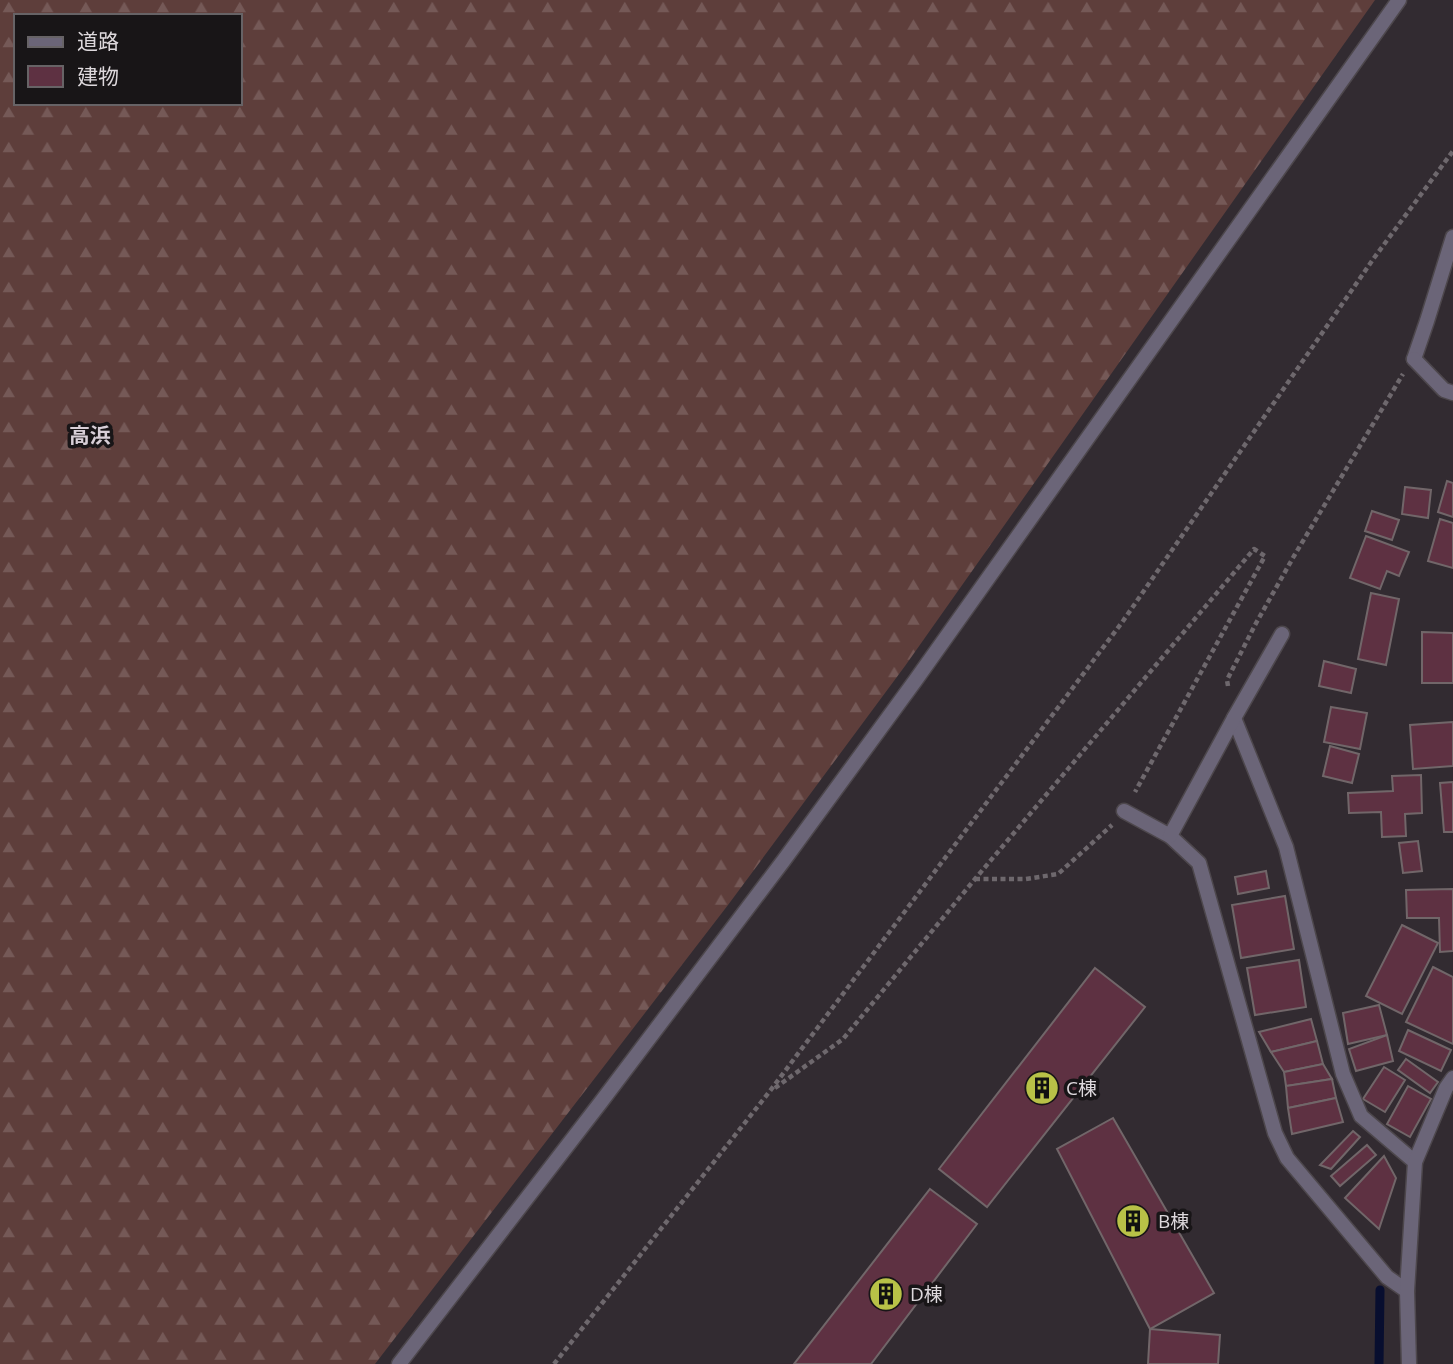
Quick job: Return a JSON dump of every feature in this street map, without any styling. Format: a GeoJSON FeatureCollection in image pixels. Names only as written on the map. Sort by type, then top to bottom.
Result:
{"type":"FeatureCollection","features":[{"type":"Feature","properties":{"kind":"street"},"geometry":{"type":"LineString","coordinates":[[399,1364],[784,860],[915,681],[1399,0]]}},
{"type":"Feature","properties":{"kind":"street"},"geometry":{"type":"LineString","coordinates":[[1453,237],[1414,359],[1444,390],[1453,393]]}},
{"type":"Feature","properties":{"kind":"street"},"geometry":{"type":"LineString","coordinates":[[1170,836],[1282,634]]}},
{"type":"Feature","properties":{"kind":"street"},"geometry":{"type":"LineString","coordinates":[[1234,718],[1286,847],[1343,1074],[1361,1115],[1415,1162]]}},
{"type":"Feature","properties":{"kind":"street"},"geometry":{"type":"LineString","coordinates":[[1124,811],[1170,836],[1199,863],[1275,1133],[1287,1158],[1387,1278],[1407,1291]]}},
{"type":"Feature","properties":{"kind":"street"},"geometry":{"type":"LineString","coordinates":[[1409,1364],[1407,1291],[1415,1162],[1446,1088],[1453,1078]]}},
{"type":"Feature","properties":{"kind":"path"},"geometry":{"type":"LineString","coordinates":[[554,1364],[770,1091],[1123,621],[1374,258],[1453,150]]}},
{"type":"Feature","properties":{"kind":"path"},"geometry":{"type":"LineString","coordinates":[[1234,718],[1227,680],[1249,636],[1365,436],[1414,359]]}},
{"type":"Feature","properties":{"kind":"path"},"geometry":{"type":"LineString","coordinates":[[770,1091],[843,1039],[975,879],[1254,549],[1265,556],[1124,811],[1112,825],[1058,874],[1026,879],[975,879]]}},
{"type":"Feature","properties":{"kind":"green space"},"geometry":{"type":"Polygon","coordinates":[[[0,0],[1375,0],[905,666],[728,905],[375,1364],[0,1364],[0,0]]]}},
{"type":"Feature","properties":{"kind":"building"},"geometry":{"type":"Polygon","coordinates":[[[1447,481],[1453,483],[1453,517],[1438,512],[1447,481]]]}},
{"type":"Feature","properties":{"kind":"building"},"geometry":{"type":"Polygon","coordinates":[[[1405,487],[1431,490],[1428,518],[1402,514],[1405,487]]]}},
{"type":"Feature","properties":{"kind":"building"},"geometry":{"type":"Polygon","coordinates":[[[1372,511],[1399,520],[1392,540],[1365,531],[1372,511]]]}},
{"type":"Feature","properties":{"kind":"building"},"geometry":{"type":"Polygon","coordinates":[[[1440,519],[1453,523],[1453,568],[1428,561],[1440,519]]]}},
{"type":"Feature","properties":{"kind":"building"},"geometry":{"type":"Polygon","coordinates":[[[1366,536],[1409,552],[1399,576],[1387,571],[1380,589],[1350,578],[1366,536]]]}},
{"type":"Feature","properties":{"kind":"building"},"geometry":{"type":"Polygon","coordinates":[[[1371,593],[1399,599],[1386,665],[1358,659],[1371,593]]]}},
{"type":"Feature","properties":{"kind":"building"},"geometry":{"type":"Polygon","coordinates":[[[1422,632],[1453,633],[1453,683],[1422,683],[1422,632]]]}},
{"type":"Feature","properties":{"kind":"building"},"geometry":{"type":"Polygon","coordinates":[[[1324,661],[1356,669],[1351,693],[1319,686],[1324,661]]]}},
{"type":"Feature","properties":{"kind":"building"},"geometry":{"type":"Polygon","coordinates":[[[1331,707],[1367,713],[1360,749],[1324,742],[1331,707]]]}},
{"type":"Feature","properties":{"kind":"building"},"geometry":{"type":"Polygon","coordinates":[[[1453,722],[1453,766],[1413,769],[1410,725],[1453,722]]]}},
{"type":"Feature","properties":{"kind":"building"},"geometry":{"type":"Polygon","coordinates":[[[1330,746],[1359,754],[1352,783],[1323,776],[1330,746]]]}},
{"type":"Feature","properties":{"kind":"building"},"geometry":{"type":"Polygon","coordinates":[[[1421,775],[1422,813],[1405,814],[1406,836],[1382,837],[1381,812],[1349,813],[1348,793],[1393,791],[1392,776],[1421,775]]]}},
{"type":"Feature","properties":{"kind":"building"},"geometry":{"type":"Polygon","coordinates":[[[1453,782],[1453,832],[1444,832],[1440,783],[1453,782]]]}},
{"type":"Feature","properties":{"kind":"building"},"geometry":{"type":"Polygon","coordinates":[[[1418,841],[1422,871],[1403,873],[1399,843],[1418,841]]]}},
{"type":"Feature","properties":{"kind":"building"},"geometry":{"type":"Polygon","coordinates":[[[1266,871],[1269,888],[1238,894],[1235,877],[1266,871]]]}},
{"type":"Feature","properties":{"kind":"building"},"geometry":{"type":"Polygon","coordinates":[[[1453,889],[1453,951],[1440,952],[1439,918],[1407,918],[1406,890],[1453,889]]]}},
{"type":"Feature","properties":{"kind":"building"},"geometry":{"type":"Polygon","coordinates":[[[1285,896],[1294,949],[1241,958],[1232,905],[1285,896]]]}},
{"type":"Feature","properties":{"kind":"building"},"geometry":{"type":"Polygon","coordinates":[[[1402,925],[1438,943],[1402,1014],[1366,996],[1402,925]]]}},
{"type":"Feature","properties":{"kind":"building"},"geometry":{"type":"Polygon","coordinates":[[[1299,960],[1306,1007],[1255,1015],[1247,968],[1299,960]]]}},
{"type":"Feature","properties":{"kind":"building"},"geometry":{"type":"Polygon","coordinates":[[[1433,967],[1453,977],[1453,1044],[1406,1022],[1433,967]]]}},
{"type":"Feature","properties":{"kind":"building","name":"C棟"},"geometry":{"type":"Polygon","coordinates":[[[1095,968],[1145,1007],[987,1207],[939,1169],[1095,968]]]}},
{"type":"Feature","properties":{"kind":"building"},"geometry":{"type":"Polygon","coordinates":[[[1379,1005],[1387,1035],[1348,1044],[1343,1013],[1379,1005]]]}},
{"type":"Feature","properties":{"kind":"building"},"geometry":{"type":"Polygon","coordinates":[[[1311,1019],[1317,1041],[1271,1052],[1259,1032],[1311,1019]]]}},
{"type":"Feature","properties":{"kind":"building"},"geometry":{"type":"Polygon","coordinates":[[[1408,1030],[1451,1050],[1441,1071],[1399,1051],[1408,1030]]]}},
{"type":"Feature","properties":{"kind":"building"},"geometry":{"type":"Polygon","coordinates":[[[1387,1035],[1393,1061],[1356,1071],[1349,1049],[1387,1035]]]}},
{"type":"Feature","properties":{"kind":"building"},"geometry":{"type":"Polygon","coordinates":[[[1317,1041],[1323,1064],[1284,1072],[1271,1052],[1317,1041]]]}},
{"type":"Feature","properties":{"kind":"building"},"geometry":{"type":"Polygon","coordinates":[[[1406,1059],[1438,1082],[1430,1093],[1398,1070],[1406,1059]]]}},
{"type":"Feature","properties":{"kind":"building"},"geometry":{"type":"Polygon","coordinates":[[[1323,1064],[1332,1079],[1286,1086],[1284,1072],[1323,1064]]]}},
{"type":"Feature","properties":{"kind":"building"},"geometry":{"type":"Polygon","coordinates":[[[1384,1067],[1405,1080],[1385,1112],[1363,1099],[1384,1067]]]}},
{"type":"Feature","properties":{"kind":"building"},"geometry":{"type":"Polygon","coordinates":[[[1332,1079],[1336,1098],[1288,1108],[1286,1086],[1332,1079]]]}},
{"type":"Feature","properties":{"kind":"building"},"geometry":{"type":"Polygon","coordinates":[[[1408,1086],[1431,1099],[1410,1137],[1387,1124],[1408,1086]]]}},
{"type":"Feature","properties":{"kind":"building"},"geometry":{"type":"Polygon","coordinates":[[[1336,1098],[1343,1122],[1292,1134],[1288,1108],[1336,1098]]]}},
{"type":"Feature","properties":{"kind":"building","name":"B棟"},"geometry":{"type":"Polygon","coordinates":[[[1113,1118],[1214,1293],[1150,1329],[1057,1149],[1113,1118]]]}},
{"type":"Feature","properties":{"kind":"building"},"geometry":{"type":"Polygon","coordinates":[[[1353,1131],[1360,1137],[1331,1169],[1320,1165],[1353,1131]]]}},
{"type":"Feature","properties":{"kind":"building"},"geometry":{"type":"Polygon","coordinates":[[[1367,1145],[1376,1155],[1340,1186],[1331,1176],[1367,1145]]]}},
{"type":"Feature","properties":{"kind":"building"},"geometry":{"type":"Polygon","coordinates":[[[1384,1156],[1396,1178],[1379,1229],[1345,1198],[1384,1156]]]}},
{"type":"Feature","properties":{"kind":"building","name":"D棟"},"geometry":{"type":"Polygon","coordinates":[[[930,1189],[977,1224],[871,1364],[794,1364],[930,1189]]]}},
{"type":"Feature","properties":{"kind":"building"},"geometry":{"type":"Polygon","coordinates":[[[1150,1329],[1220,1335],[1218,1364],[1148,1364],[1150,1329]]]}},
{"type":"Feature","properties":{"kind":"waterway"},"geometry":{"type":"LineString","coordinates":[[1379,1364],[1380,1290]]}},
{"type":"Feature","properties":{"kind":"place","name":"C棟"},"geometry":{"type":"Point","coordinates":[1042,1088]}},
{"type":"Feature","properties":{"kind":"place","name":"B棟"},"geometry":{"type":"Point","coordinates":[1133,1221]}},
{"type":"Feature","properties":{"kind":"place","name":"D棟"},"geometry":{"type":"Point","coordinates":[886,1294]}},
{"type":"Feature","properties":{"kind":"district","name":"高浜"},"geometry":{"type":"Point","coordinates":[90,436]}}]}
